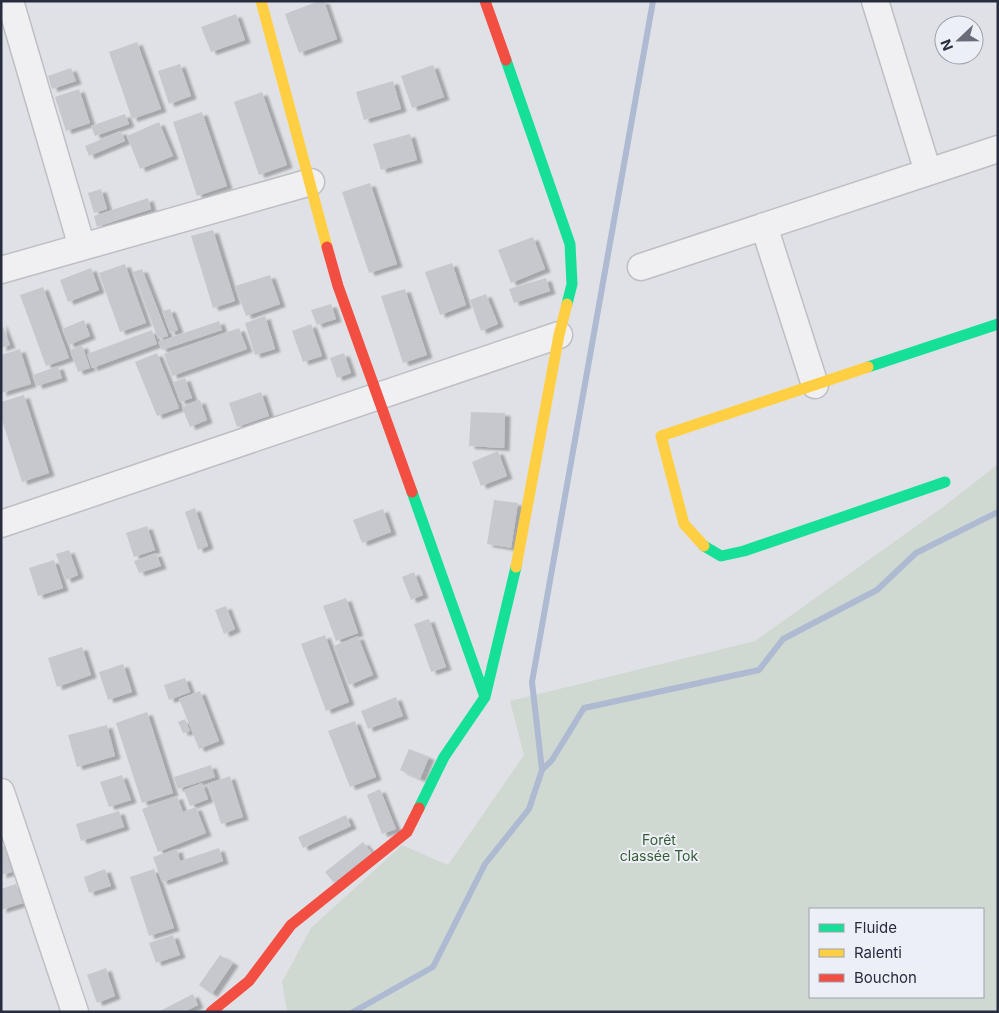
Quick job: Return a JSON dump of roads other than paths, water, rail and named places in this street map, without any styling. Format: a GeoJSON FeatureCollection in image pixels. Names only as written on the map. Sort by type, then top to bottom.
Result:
{"type":"FeatureCollection","features":[{"type":"Feature","properties":{"kind":"street"},"geometry":{"type":"LineString","coordinates":[[10,1],[82,247]]}},
{"type":"Feature","properties":{"kind":"street"},"geometry":{"type":"LineString","coordinates":[[261,1],[338,286],[485,697]]}},
{"type":"Feature","properties":{"kind":"street"},"geometry":{"type":"LineString","coordinates":[[211,1012],[248,981],[291,925],[321,903],[407,832],[444,757],[485,697],[512,586],[559,335],[572,284],[570,244],[485,1]]}},
{"type":"Feature","properties":{"kind":"street"},"geometry":{"type":"LineString","coordinates":[[875,1],[928,172]]}},
{"type":"Feature","properties":{"kind":"street"},"geometry":{"type":"LineString","coordinates":[[641,267],[998,149]]}},
{"type":"Feature","properties":{"kind":"street"},"geometry":{"type":"LineString","coordinates":[[1,270],[311,182]]}},
{"type":"Feature","properties":{"kind":"street"},"geometry":{"type":"LineString","coordinates":[[764,226],[815,385]]}},
{"type":"Feature","properties":{"kind":"street"},"geometry":{"type":"LineString","coordinates":[[945,482],[744,551],[721,556],[700,544],[684,524],[661,436],[998,324]]}},
{"type":"Feature","properties":{"kind":"street"},"geometry":{"type":"LineString","coordinates":[[1,524],[559,335]]}},
{"type":"Feature","properties":{"kind":"street"},"geometry":{"type":"LineString","coordinates":[[1,792],[75,1012]]}},
{"type":"Feature","properties":{"kind":"waterway"},"geometry":{"type":"LineString","coordinates":[[542,770],[532,682],[653,1]]}},
{"type":"Feature","properties":{"kind":"waterway"},"geometry":{"type":"LineString","coordinates":[[353,1012],[433,967],[485,864],[529,809],[542,770],[552,760],[584,708],[759,670],[783,639],[877,590],[916,553],[998,512]]}},
{"type":"Feature","properties":{"kind":"park label","name":"Forêt classée Tok"},"geometry":{"type":"Point","coordinates":[659,848]}}]}
